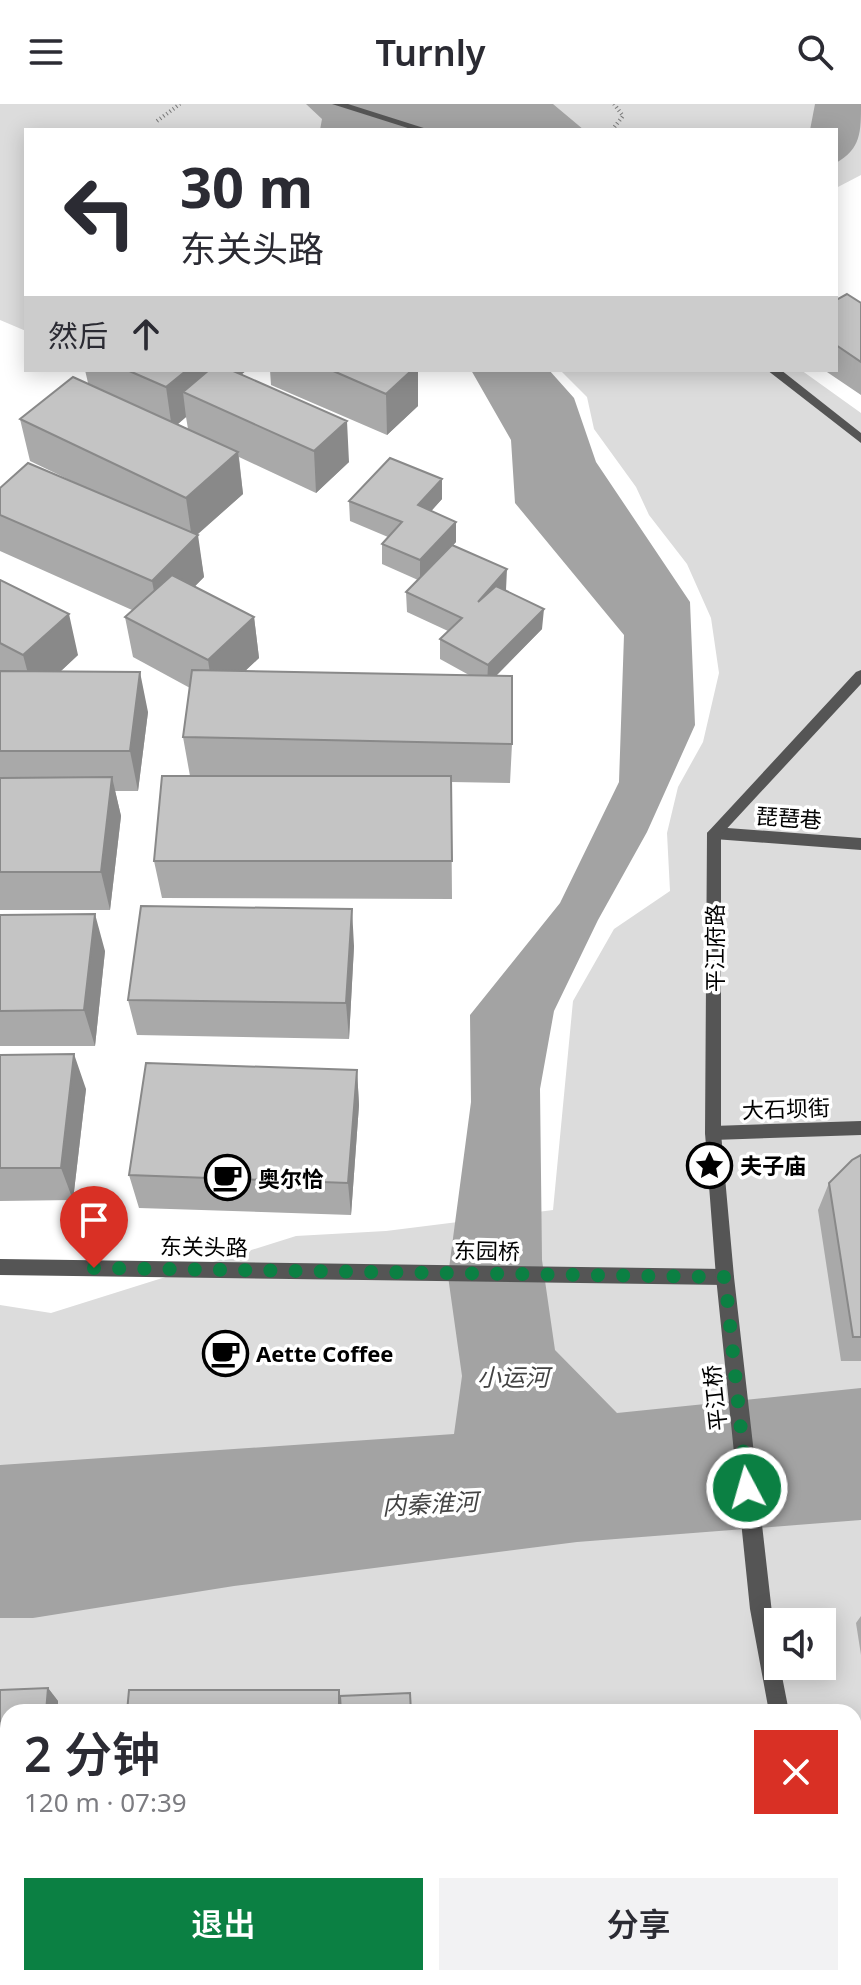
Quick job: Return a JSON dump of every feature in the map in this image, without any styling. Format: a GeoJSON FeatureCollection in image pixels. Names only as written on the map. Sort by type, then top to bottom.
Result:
{"type":"FeatureCollection","features":[{"type":"Feature","properties":{"kind":"street"},"geometry":{"type":"LineString","coordinates":[[337,104],[418,128]]}},
{"type":"Feature","properties":{"kind":"street"},"geometry":{"type":"LineString","coordinates":[[776,372],[861,439]]}},
{"type":"Feature","properties":{"kind":"street"},"geometry":{"type":"LineString","coordinates":[[714,833],[861,675]]}},
{"type":"Feature","properties":{"kind":"street","name":"琵琶巷"},"geometry":{"type":"LineString","coordinates":[[714,833],[861,844]]}},
{"type":"Feature","properties":{"kind":"street","name":"平江府路"},"geometry":{"type":"LineString","coordinates":[[714,833],[713,1133],[725,1277]]}},
{"type":"Feature","properties":{"kind":"street","name":"大石坝街"},"geometry":{"type":"LineString","coordinates":[[713,1133],[861,1128]]}},
{"type":"Feature","properties":{"kind":"street","name":"东关头路"},"geometry":{"type":"LineString","coordinates":[[0,1267],[312,1271]]}},
{"type":"Feature","properties":{"kind":"street","name":"东园桥"},"geometry":{"type":"LineString","coordinates":[[312,1271],[725,1277]]}},
{"type":"Feature","properties":{"kind":"street","name":"平江桥"},"geometry":{"type":"LineString","coordinates":[[725,1277],[760,1609],[778,1704]]}},
{"type":"Feature","properties":{"kind":"path"},"geometry":{"type":"LineString","coordinates":[[157,121],[180,104]]}},
{"type":"Feature","properties":{"kind":"path"},"geometry":{"type":"LineString","coordinates":[[614,104],[623,116],[614,128]]}},
{"type":"Feature","properties":{"kind":"shaded area"},"geometry":{"type":"Polygon","coordinates":[[[0,104],[861,104],[861,175],[838,187],[838,128],[24,128],[24,330],[0,320],[0,104]]]}},
{"type":"Feature","properties":{"kind":"shaded area","name":"夫子庙"},"geometry":{"type":"Polygon","coordinates":[[[562,372],[804,372],[861,413],[861,1704],[0,1704],[0,1305],[51,1313],[296,1236],[386,1231],[553,1210],[573,1001],[614,929],[670,891],[667,833],[678,787],[703,742],[719,673],[711,618],[687,564],[649,515],[636,487],[594,429],[587,397],[562,372]]]}},
{"type":"Feature","properties":{"kind":"water"},"geometry":{"type":"Polygon","coordinates":[[[306,104],[553,104],[582,128],[320,128],[322,119],[306,104]]]}},
{"type":"Feature","properties":{"kind":"water"},"geometry":{"type":"Polygon","coordinates":[[[815,104],[861,104],[858,139],[850,152],[838,162],[838,128],[810,128],[815,104]]]}},
{"type":"Feature","properties":{"kind":"water"},"geometry":{"type":"Polygon","coordinates":[[[472,372],[551,372],[574,398],[596,462],[690,602],[695,725],[647,832],[598,920],[554,1011],[540,1089],[542,1260],[555,1350],[617,1413],[861,1388],[861,1520],[577,1542],[234,1586],[33,1618],[0,1618],[0,1465],[454,1434],[462,1376],[448,1276],[471,1102],[470,1015],[560,903],[619,782],[624,635],[515,503],[511,440],[472,372]]]}},
{"type":"Feature","properties":{"kind":"building"},"geometry":{"type":"Polygon","coordinates":[[[847,294],[861,303],[861,362],[838,346],[838,299],[847,294]]]}},
{"type":"Feature","properties":{"kind":"building"},"geometry":{"type":"Polygon","coordinates":[[[132,372],[185,372],[166,387],[132,372]]]}},
{"type":"Feature","properties":{"kind":"building"},"geometry":{"type":"Polygon","coordinates":[[[207,372],[236,372],[347,421],[314,451],[183,392],[207,372]]]}},
{"type":"Feature","properties":{"kind":"building"},"geometry":{"type":"Polygon","coordinates":[[[336,372],[410,372],[386,394],[336,372]]]}},
{"type":"Feature","properties":{"kind":"building"},"geometry":{"type":"Polygon","coordinates":[[[73,377],[238,452],[186,498],[20,419],[73,377]]]}},
{"type":"Feature","properties":{"kind":"building"},"geometry":{"type":"Polygon","coordinates":[[[390,458],[442,479],[418,505],[456,522],[420,560],[382,544],[402,522],[349,501],[390,458]]]}},
{"type":"Feature","properties":{"kind":"building"},"geometry":{"type":"Polygon","coordinates":[[[28,463],[198,535],[152,581],[0,515],[0,488],[28,463]]]}},
{"type":"Feature","properties":{"kind":"building"},"geometry":{"type":"Polygon","coordinates":[[[452,545],[507,569],[478,602],[496,586],[544,609],[488,665],[440,639],[462,618],[406,592],[452,545]]]}},
{"type":"Feature","properties":{"kind":"building"},"geometry":{"type":"Polygon","coordinates":[[[172,575],[254,617],[208,660],[125,617],[172,575]]]}},
{"type":"Feature","properties":{"kind":"building"},"geometry":{"type":"Polygon","coordinates":[[[0,580],[69,614],[23,655],[0,643],[0,580]]]}},
{"type":"Feature","properties":{"kind":"building"},"geometry":{"type":"Polygon","coordinates":[[[192,670],[512,676],[512,744],[183,737],[192,670]]]}},
{"type":"Feature","properties":{"kind":"building"},"geometry":{"type":"Polygon","coordinates":[[[0,671],[140,672],[130,751],[0,751],[0,671]]]}},
{"type":"Feature","properties":{"kind":"building"},"geometry":{"type":"Polygon","coordinates":[[[162,776],[451,776],[452,861],[154,861],[162,776]]]}},
{"type":"Feature","properties":{"kind":"building"},"geometry":{"type":"Polygon","coordinates":[[[112,777],[101,872],[0,872],[0,778],[112,777]]]}},
{"type":"Feature","properties":{"kind":"building"},"geometry":{"type":"Polygon","coordinates":[[[141,906],[352,909],[346,1003],[128,1000],[141,906]]]}},
{"type":"Feature","properties":{"kind":"building"},"geometry":{"type":"Polygon","coordinates":[[[95,914],[84,1010],[0,1011],[0,915],[95,914]]]}},
{"type":"Feature","properties":{"kind":"building"},"geometry":{"type":"Polygon","coordinates":[[[74,1054],[61,1168],[0,1168],[0,1055],[74,1054]]]}},
{"type":"Feature","properties":{"kind":"building"},"geometry":{"type":"Polygon","coordinates":[[[146,1063],[357,1070],[348,1183],[129,1175],[146,1063]]]}},
{"type":"Feature","properties":{"kind":"building"},"geometry":{"type":"Polygon","coordinates":[[[861,1155],[861,1337],[853,1337],[829,1183],[861,1155]]]}},
{"type":"Feature","properties":{"kind":"building"},"geometry":{"type":"Polygon","coordinates":[[[48,1688],[47,1704],[0,1704],[0,1690],[48,1688]]]}},
{"type":"Feature","properties":{"kind":"building"},"geometry":{"type":"Polygon","coordinates":[[[129,1690],[339,1690],[339,1704],[128,1704],[129,1690]]]}},
{"type":"Feature","properties":{"kind":"building"},"geometry":{"type":"Polygon","coordinates":[[[410,1693],[411,1704],[340,1704],[340,1696],[410,1693]]]}},
{"type":"Feature","properties":{"kind":"place","name":"夫子庙"},"geometry":{"type":"Point","coordinates":[709,1165]}},
{"type":"Feature","properties":{"kind":"place","name":"奥尔恰"},"geometry":{"type":"Point","coordinates":[227,1178]}},
{"type":"Feature","properties":{"kind":"place","name":"Aette Coffee"},"geometry":{"type":"Point","coordinates":[225,1353]}},
{"type":"Feature","properties":{"kind":"route"},"geometry":{"type":"LineString","coordinates":[[94,1268],[725,1277],[747,1488]]}},
{"type":"Feature","properties":{"kind":"water label","name":"小运河"},"geometry":{"type":"Point","coordinates":[513,1376]}},
{"type":"Feature","properties":{"kind":"water label","name":"内秦淮河"},"geometry":{"type":"Point","coordinates":[430,1503]}}]}
